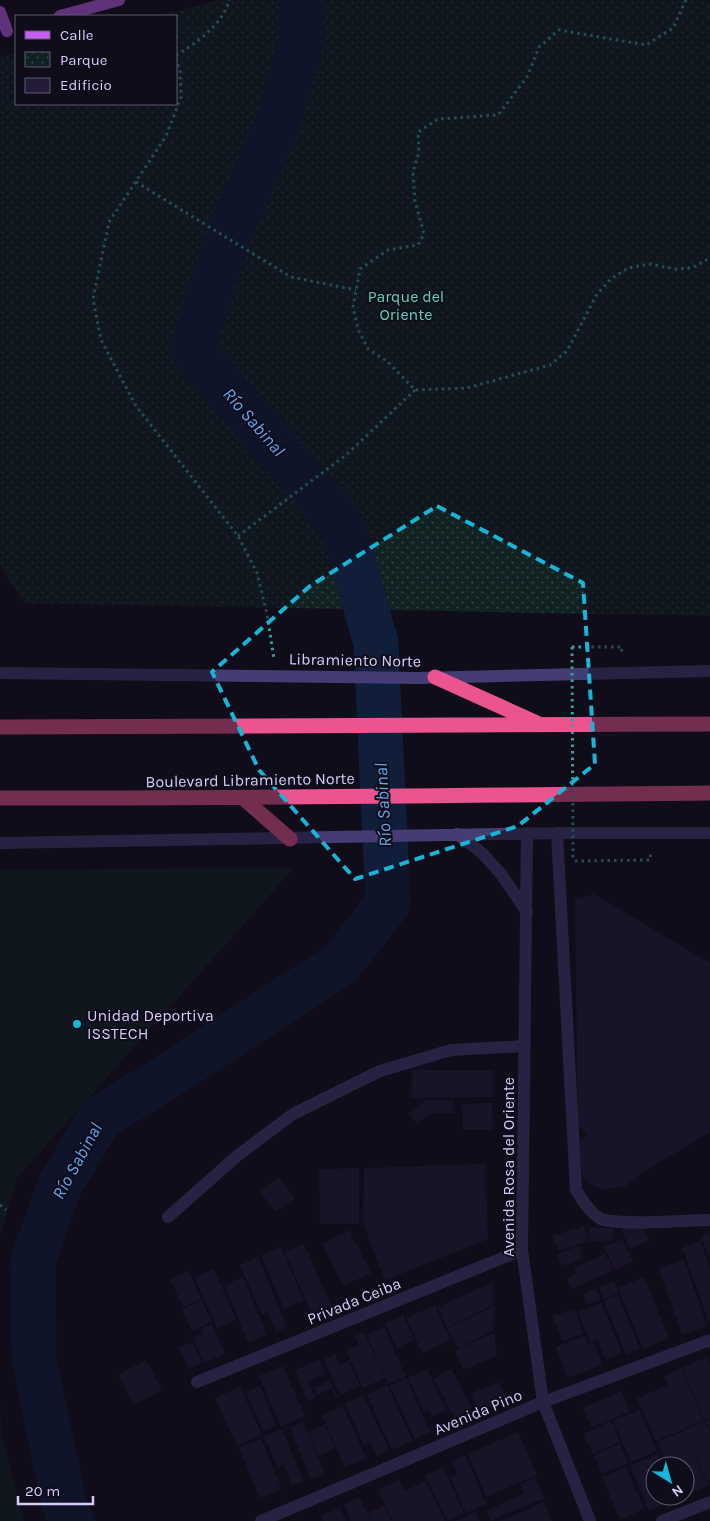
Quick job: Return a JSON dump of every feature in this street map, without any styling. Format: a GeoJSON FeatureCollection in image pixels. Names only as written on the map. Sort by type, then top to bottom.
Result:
{"type":"FeatureCollection","features":[{"type":"Feature","properties":{"kind":"highway"},"geometry":{"type":"LineString","coordinates":[[435,677],[540,724]]}},
{"type":"Feature","properties":{"kind":"highway"},"geometry":{"type":"LineString","coordinates":[[0,727],[710,724]]}},
{"type":"Feature","properties":{"kind":"highway","name":"Boulevard Libramiento Norte"},"geometry":{"type":"LineString","coordinates":[[0,798],[244,799],[315,796],[710,793]]}},
{"type":"Feature","properties":{"kind":"highway"},"geometry":{"type":"LineString","coordinates":[[244,799],[290,839]]}},
{"type":"Feature","properties":{"kind":"main road"},"geometry":{"type":"LineString","coordinates":[[64,15],[119,0]]}},
{"type":"Feature","properties":{"kind":"main road"},"geometry":{"type":"LineString","coordinates":[[0,12],[8,31]]}},
{"type":"Feature","properties":{"kind":"street","name":"Libramiento Norte"},"geometry":{"type":"LineString","coordinates":[[0,674],[276,675],[296,678],[419,678],[710,671]]}},
{"type":"Feature","properties":{"kind":"street","name":"Avenida Rosa del Oriente"},"geometry":{"type":"LineString","coordinates":[[527,833],[522,1250],[543,1402],[590,1521]]}},
{"type":"Feature","properties":{"kind":"street"},"geometry":{"type":"LineString","coordinates":[[557,833],[576,1190],[585,1206],[602,1219],[636,1222],[710,1220]]}},
{"type":"Feature","properties":{"kind":"street"},"geometry":{"type":"LineString","coordinates":[[0,843],[309,839],[436,834],[710,833]]}},
{"type":"Feature","properties":{"kind":"street"},"geometry":{"type":"LineString","coordinates":[[457,834],[482,852],[527,912]]}},
{"type":"Feature","properties":{"kind":"street"},"geometry":{"type":"LineString","coordinates":[[168,1217],[237,1156],[293,1114],[380,1071],[451,1050],[525,1046]]}},
{"type":"Feature","properties":{"kind":"street","name":"Privada Ceiba"},"geometry":{"type":"LineString","coordinates":[[197,1382],[522,1250]]}},
{"type":"Feature","properties":{"kind":"street","name":"Avenida Pino"},"geometry":{"type":"LineString","coordinates":[[261,1521],[543,1402],[710,1340]]}},
{"type":"Feature","properties":{"kind":"street"},"geometry":{"type":"LineString","coordinates":[[662,1521],[710,1502]]}},
{"type":"Feature","properties":{"kind":"path"},"geometry":{"type":"LineString","coordinates":[[178,55],[190,48],[210,29],[227,8],[229,0]]}},
{"type":"Feature","properties":{"kind":"path"},"geometry":{"type":"LineString","coordinates":[[415,390],[387,361],[368,349],[358,329],[352,307],[360,269],[388,250],[418,245],[424,234],[415,201],[413,172],[419,152],[418,132],[438,119],[498,115],[527,77],[539,47],[559,30],[646,45],[673,28],[686,0]]}},
{"type":"Feature","properties":{"kind":"path"},"geometry":{"type":"LineString","coordinates":[[178,64],[181,98],[166,136],[109,222],[93,299],[101,340],[136,406],[238,536],[257,573],[267,614],[276,675]]}},
{"type":"Feature","properties":{"kind":"path"},"geometry":{"type":"LineString","coordinates":[[136,182],[291,277],[356,290]]}},
{"type":"Feature","properties":{"kind":"path"},"geometry":{"type":"LineString","coordinates":[[238,536],[346,456],[415,390],[467,388],[550,366],[567,351],[597,294],[611,279],[628,268],[650,264],[675,269],[692,268],[710,258]]}},
{"type":"Feature","properties":{"kind":"path"},"geometry":{"type":"LineString","coordinates":[[620,673],[622,647],[572,647],[573,861],[650,860],[652,832]]}},
{"type":"Feature","properties":{"kind":"path"},"geometry":{"type":"LineString","coordinates":[[0,1205],[6,1210]]}},
{"type":"Feature","properties":{"kind":"highlighted area"},"geometry":{"type":"Polygon","coordinates":[[[437,506],[583,583],[595,764],[518,826],[355,879],[259,770],[212,672],[310,586],[437,506]]]}},
{"type":"Feature","properties":{"kind":"green space","name":"Parque del Oriente"},"geometry":{"type":"Polygon","coordinates":[[[221,0],[710,0],[710,616],[24,603],[0,566],[0,57],[15,53],[15,105],[178,105],[178,15],[162,15],[221,0]]]}},
{"type":"Feature","properties":{"kind":"green space","name":"Unidad Deportiva ISSTECH"},"geometry":{"type":"Polygon","coordinates":[[[294,868],[17,1178],[0,1237],[0,870],[294,868]]]}},
{"type":"Feature","properties":{"kind":"green space"},"geometry":{"type":"Polygon","coordinates":[[[0,1397],[1,1431],[24,1521],[0,1521],[0,1397]]]}},
{"type":"Feature","properties":{"kind":"building"},"geometry":{"type":"Polygon","coordinates":[[[594,894],[710,963],[710,1132],[645,1171],[626,1186],[602,1190],[586,1181],[575,1164],[577,1144],[588,1134],[578,1125],[575,899],[594,894]]]}},
{"type":"Feature","properties":{"kind":"building"},"geometry":{"type":"Polygon","coordinates":[[[413,1070],[494,1070],[494,1097],[410,1098],[413,1070]]]}},
{"type":"Feature","properties":{"kind":"building"},"geometry":{"type":"Polygon","coordinates":[[[427,1100],[454,1101],[454,1113],[429,1114],[417,1124],[408,1113],[427,1100]]]}},
{"type":"Feature","properties":{"kind":"building"},"geometry":{"type":"Polygon","coordinates":[[[492,1103],[493,1130],[463,1130],[462,1104],[492,1103]]]}},
{"type":"Feature","properties":{"kind":"building"},"geometry":{"type":"Polygon","coordinates":[[[485,1164],[488,1239],[385,1280],[363,1223],[364,1168],[485,1164]]]}},
{"type":"Feature","properties":{"kind":"building"},"geometry":{"type":"Polygon","coordinates":[[[359,1168],[359,1224],[320,1224],[319,1169],[359,1168]]]}},
{"type":"Feature","properties":{"kind":"building"},"geometry":{"type":"Polygon","coordinates":[[[279,1177],[295,1198],[276,1212],[260,1192],[279,1177]]]}},
{"type":"Feature","properties":{"kind":"building"},"geometry":{"type":"Polygon","coordinates":[[[619,1225],[643,1225],[649,1240],[630,1249],[619,1225]]]}},
{"type":"Feature","properties":{"kind":"building"},"geometry":{"type":"Polygon","coordinates":[[[584,1226],[588,1241],[558,1251],[553,1236],[584,1226]]]}},
{"type":"Feature","properties":{"kind":"building"},"geometry":{"type":"Polygon","coordinates":[[[589,1228],[613,1228],[613,1241],[589,1242],[589,1228]]]}},
{"type":"Feature","properties":{"kind":"building"},"geometry":{"type":"Polygon","coordinates":[[[349,1230],[371,1273],[343,1286],[322,1244],[349,1230]]]}},
{"type":"Feature","properties":{"kind":"building"},"geometry":{"type":"Polygon","coordinates":[[[710,1233],[710,1260],[701,1236],[710,1233]]]}},
{"type":"Feature","properties":{"kind":"building"},"geometry":{"type":"Polygon","coordinates":[[[622,1239],[633,1261],[615,1270],[604,1247],[622,1239]]]}},
{"type":"Feature","properties":{"kind":"building"},"geometry":{"type":"Polygon","coordinates":[[[701,1241],[710,1267],[710,1325],[682,1248],[701,1241]]]}},
{"type":"Feature","properties":{"kind":"building"},"geometry":{"type":"Polygon","coordinates":[[[304,1244],[332,1308],[313,1317],[285,1252],[304,1244]]]}},
{"type":"Feature","properties":{"kind":"building"},"geometry":{"type":"Polygon","coordinates":[[[579,1246],[583,1259],[561,1266],[557,1254],[579,1246]]]}},
{"type":"Feature","properties":{"kind":"building"},"geometry":{"type":"Polygon","coordinates":[[[281,1247],[304,1301],[284,1309],[261,1255],[281,1247]]]}},
{"type":"Feature","properties":{"kind":"building"},"geometry":{"type":"Polygon","coordinates":[[[605,1254],[613,1270],[572,1289],[567,1278],[576,1274],[574,1268],[605,1254]]]}},
{"type":"Feature","properties":{"kind":"building"},"geometry":{"type":"Polygon","coordinates":[[[258,1257],[287,1327],[276,1332],[268,1312],[262,1315],[240,1265],[258,1257]]]}},
{"type":"Feature","properties":{"kind":"building"},"geometry":{"type":"Polygon","coordinates":[[[684,1260],[707,1326],[682,1335],[659,1268],[684,1260]]]}},
{"type":"Feature","properties":{"kind":"building"},"geometry":{"type":"Polygon","coordinates":[[[214,1269],[236,1320],[217,1328],[195,1278],[214,1269]]]}},
{"type":"Feature","properties":{"kind":"building"},"geometry":{"type":"Polygon","coordinates":[[[188,1271],[201,1299],[183,1307],[170,1279],[188,1271]]]}},
{"type":"Feature","properties":{"kind":"building"},"geometry":{"type":"Polygon","coordinates":[[[243,1277],[267,1335],[248,1343],[225,1285],[243,1277]]]}},
{"type":"Feature","properties":{"kind":"building"},"geometry":{"type":"Polygon","coordinates":[[[644,1277],[669,1338],[643,1349],[618,1288],[644,1277]]]}},
{"type":"Feature","properties":{"kind":"building"},"geometry":{"type":"Polygon","coordinates":[[[614,1281],[619,1293],[604,1299],[599,1287],[614,1281]]]}},
{"type":"Feature","properties":{"kind":"building"},"geometry":{"type":"Polygon","coordinates":[[[493,1282],[494,1305],[447,1327],[438,1307],[493,1282]]]}},
{"type":"Feature","properties":{"kind":"building"},"geometry":{"type":"Polygon","coordinates":[[[596,1288],[601,1300],[587,1305],[583,1294],[596,1288]]]}},
{"type":"Feature","properties":{"kind":"building"},"geometry":{"type":"Polygon","coordinates":[[[618,1295],[640,1349],[626,1355],[604,1301],[618,1295]]]}},
{"type":"Feature","properties":{"kind":"building"},"geometry":{"type":"Polygon","coordinates":[[[202,1300],[212,1322],[192,1331],[182,1309],[202,1300]]]}},
{"type":"Feature","properties":{"kind":"building"},"geometry":{"type":"Polygon","coordinates":[[[601,1303],[622,1353],[606,1360],[597,1339],[590,1342],[578,1312],[601,1303]]]}},
{"type":"Feature","properties":{"kind":"building"},"geometry":{"type":"Polygon","coordinates":[[[435,1305],[450,1340],[422,1353],[406,1318],[435,1305]]]}},
{"type":"Feature","properties":{"kind":"building"},"geometry":{"type":"Polygon","coordinates":[[[495,1306],[493,1331],[458,1348],[447,1328],[495,1306]]]}},
{"type":"Feature","properties":{"kind":"building"},"geometry":{"type":"Polygon","coordinates":[[[575,1309],[583,1334],[562,1341],[553,1316],[575,1309]]]}},
{"type":"Feature","properties":{"kind":"building"},"geometry":{"type":"Polygon","coordinates":[[[403,1315],[414,1340],[397,1348],[385,1323],[403,1315]]]}},
{"type":"Feature","properties":{"kind":"building"},"geometry":{"type":"Polygon","coordinates":[[[212,1324],[225,1354],[204,1363],[193,1337],[203,1334],[201,1329],[212,1324]]]}},
{"type":"Feature","properties":{"kind":"building"},"geometry":{"type":"Polygon","coordinates":[[[384,1327],[406,1377],[388,1384],[367,1335],[384,1327]]]}},
{"type":"Feature","properties":{"kind":"building"},"geometry":{"type":"Polygon","coordinates":[[[364,1332],[385,1378],[363,1388],[346,1350],[359,1345],[355,1336],[364,1332]]]}},
{"type":"Feature","properties":{"kind":"building"},"geometry":{"type":"Polygon","coordinates":[[[494,1333],[497,1356],[463,1370],[455,1350],[494,1333]]]}},
{"type":"Feature","properties":{"kind":"building"},"geometry":{"type":"Polygon","coordinates":[[[585,1336],[588,1345],[594,1343],[602,1365],[567,1378],[556,1347],[585,1336]]]}},
{"type":"Feature","properties":{"kind":"building"},"geometry":{"type":"Polygon","coordinates":[[[193,1342],[202,1363],[189,1369],[179,1347],[193,1342]]]}},
{"type":"Feature","properties":{"kind":"building"},"geometry":{"type":"Polygon","coordinates":[[[335,1354],[340,1365],[349,1361],[360,1386],[340,1395],[324,1359],[335,1354]]]}},
{"type":"Feature","properties":{"kind":"building"},"geometry":{"type":"Polygon","coordinates":[[[707,1357],[710,1364],[710,1418],[705,1420],[682,1368],[707,1357]]]}},
{"type":"Feature","properties":{"kind":"building"},"geometry":{"type":"Polygon","coordinates":[[[146,1360],[162,1390],[134,1405],[118,1375],[146,1360]]]}},
{"type":"Feature","properties":{"kind":"building"},"geometry":{"type":"Polygon","coordinates":[[[319,1360],[325,1374],[308,1381],[315,1398],[307,1401],[295,1370],[319,1360]]]}},
{"type":"Feature","properties":{"kind":"building"},"geometry":{"type":"Polygon","coordinates":[[[283,1366],[305,1416],[281,1427],[259,1376],[283,1366]]]}},
{"type":"Feature","properties":{"kind":"building"},"geometry":{"type":"Polygon","coordinates":[[[681,1368],[704,1420],[656,1441],[637,1398],[668,1385],[664,1376],[681,1368]]]}},
{"type":"Feature","properties":{"kind":"building"},"geometry":{"type":"Polygon","coordinates":[[[427,1369],[446,1410],[432,1417],[429,1410],[424,1412],[408,1378],[427,1369]]]}},
{"type":"Feature","properties":{"kind":"building"},"geometry":{"type":"Polygon","coordinates":[[[451,1369],[472,1408],[455,1418],[433,1379],[451,1369]]]}},
{"type":"Feature","properties":{"kind":"building"},"geometry":{"type":"Polygon","coordinates":[[[406,1378],[430,1432],[415,1439],[390,1386],[406,1378]]]}},
{"type":"Feature","properties":{"kind":"building"},"geometry":{"type":"Polygon","coordinates":[[[329,1380],[338,1397],[336,1397],[331,1388],[318,1395],[315,1388],[329,1380]]]}},
{"type":"Feature","properties":{"kind":"building"},"geometry":{"type":"Polygon","coordinates":[[[499,1382],[507,1400],[479,1411],[472,1393],[499,1382]]]}},
{"type":"Feature","properties":{"kind":"building"},"geometry":{"type":"Polygon","coordinates":[[[387,1385],[413,1441],[392,1450],[367,1395],[387,1385]]]}},
{"type":"Feature","properties":{"kind":"building"},"geometry":{"type":"Polygon","coordinates":[[[260,1386],[276,1426],[263,1431],[246,1392],[260,1386]]]}},
{"type":"Feature","properties":{"kind":"building"},"geometry":{"type":"Polygon","coordinates":[[[240,1387],[262,1434],[237,1446],[215,1398],[240,1387]]]}},
{"type":"Feature","properties":{"kind":"building"},"geometry":{"type":"Polygon","coordinates":[[[621,1391],[630,1411],[592,1428],[583,1408],[621,1391]]]}},
{"type":"Feature","properties":{"kind":"building"},"geometry":{"type":"Polygon","coordinates":[[[363,1395],[389,1450],[377,1456],[370,1442],[364,1445],[345,1403],[363,1395]]]}},
{"type":"Feature","properties":{"kind":"building"},"geometry":{"type":"Polygon","coordinates":[[[343,1406],[366,1458],[345,1467],[322,1415],[343,1406]]]}},
{"type":"Feature","properties":{"kind":"building"},"geometry":{"type":"Polygon","coordinates":[[[639,1410],[657,1451],[631,1462],[613,1421],[639,1410]]]}},
{"type":"Feature","properties":{"kind":"building"},"geometry":{"type":"Polygon","coordinates":[[[710,1419],[710,1430],[706,1421],[710,1419]]]}},
{"type":"Feature","properties":{"kind":"building"},"geometry":{"type":"Polygon","coordinates":[[[611,1421],[620,1442],[593,1454],[584,1434],[611,1421]]]}},
{"type":"Feature","properties":{"kind":"building"},"geometry":{"type":"Polygon","coordinates":[[[705,1421],[710,1433],[710,1488],[684,1430],[705,1421]]]}},
{"type":"Feature","properties":{"kind":"building"},"geometry":{"type":"Polygon","coordinates":[[[303,1422],[325,1474],[311,1479],[290,1428],[303,1422]]]}},
{"type":"Feature","properties":{"kind":"building"},"geometry":{"type":"Polygon","coordinates":[[[325,1425],[335,1448],[319,1456],[308,1432],[325,1425]]]}},
{"type":"Feature","properties":{"kind":"building"},"geometry":{"type":"Polygon","coordinates":[[[282,1429],[303,1481],[292,1486],[284,1465],[277,1467],[264,1436],[282,1429]]]}},
{"type":"Feature","properties":{"kind":"building"},"geometry":{"type":"Polygon","coordinates":[[[684,1431],[695,1456],[663,1456],[657,1442],[684,1431]]]}},
{"type":"Feature","properties":{"kind":"building"},"geometry":{"type":"Polygon","coordinates":[[[518,1432],[537,1475],[486,1497],[468,1454],[518,1432]]]}},
{"type":"Feature","properties":{"kind":"building"},"geometry":{"type":"Polygon","coordinates":[[[261,1439],[282,1489],[260,1498],[239,1448],[261,1439]]]}},
{"type":"Feature","properties":{"kind":"building"},"geometry":{"type":"Polygon","coordinates":[[[620,1444],[628,1463],[602,1474],[594,1455],[620,1444]]]}},
{"type":"Feature","properties":{"kind":"building"},"geometry":{"type":"Polygon","coordinates":[[[465,1455],[486,1504],[466,1513],[450,1477],[457,1474],[452,1461],[465,1455]]]}},
{"type":"Feature","properties":{"kind":"building"},"geometry":{"type":"Polygon","coordinates":[[[695,1456],[708,1486],[695,1492],[695,1456]]]}},
{"type":"Feature","properties":{"kind":"building"},"geometry":{"type":"Polygon","coordinates":[[[645,1460],[645,1502],[630,1466],[645,1460]]]}},
{"type":"Feature","properties":{"kind":"building"},"geometry":{"type":"Polygon","coordinates":[[[443,1467],[464,1513],[447,1521],[425,1475],[443,1467]]]}},
{"type":"Feature","properties":{"kind":"building"},"geometry":{"type":"Polygon","coordinates":[[[626,1467],[644,1509],[620,1520],[602,1477],[626,1467]]]}},
{"type":"Feature","properties":{"kind":"building"},"geometry":{"type":"Polygon","coordinates":[[[535,1477],[544,1498],[491,1521],[486,1511],[524,1493],[520,1484],[535,1477]]]}},
{"type":"Feature","properties":{"kind":"building"},"geometry":{"type":"Polygon","coordinates":[[[399,1480],[404,1491],[426,1481],[445,1521],[393,1521],[378,1490],[399,1480]]]}},
{"type":"Feature","properties":{"kind":"building"},"geometry":{"type":"Polygon","coordinates":[[[359,1497],[371,1521],[351,1521],[344,1504],[359,1497]]]}},
{"type":"Feature","properties":{"kind":"building"},"geometry":{"type":"Polygon","coordinates":[[[544,1502],[551,1521],[500,1521],[544,1502]]]}},
{"type":"Feature","properties":{"kind":"building"},"geometry":{"type":"Polygon","coordinates":[[[384,1505],[391,1521],[372,1521],[368,1513],[384,1505]]]}},
{"type":"Feature","properties":{"kind":"building"},"geometry":{"type":"Polygon","coordinates":[[[647,1506],[660,1506],[649,1511],[647,1506]]]}},
{"type":"Feature","properties":{"kind":"building"},"geometry":{"type":"Polygon","coordinates":[[[340,1508],[346,1521],[323,1521],[321,1516],[340,1508]]]}},
{"type":"Feature","properties":{"kind":"building"},"geometry":{"type":"Polygon","coordinates":[[[475,1512],[479,1521],[455,1521],[475,1512]]]}},
{"type":"Feature","properties":{"kind":"waterway","name":"Río Sabinal"},"geometry":{"type":"LineString","coordinates":[[72,1521],[64,1503],[34,1359],[33,1261],[60,1185],[100,1118],[192,1061],[342,962],[388,903],[376,643],[343,526],[192,350],[230,231],[278,123],[301,42],[301,0]]}},
{"type":"Feature","properties":{"kind":"place","name":"Unidad Deportiva ISSTECH"},"geometry":{"type":"Point","coordinates":[77,1024]}}]}
